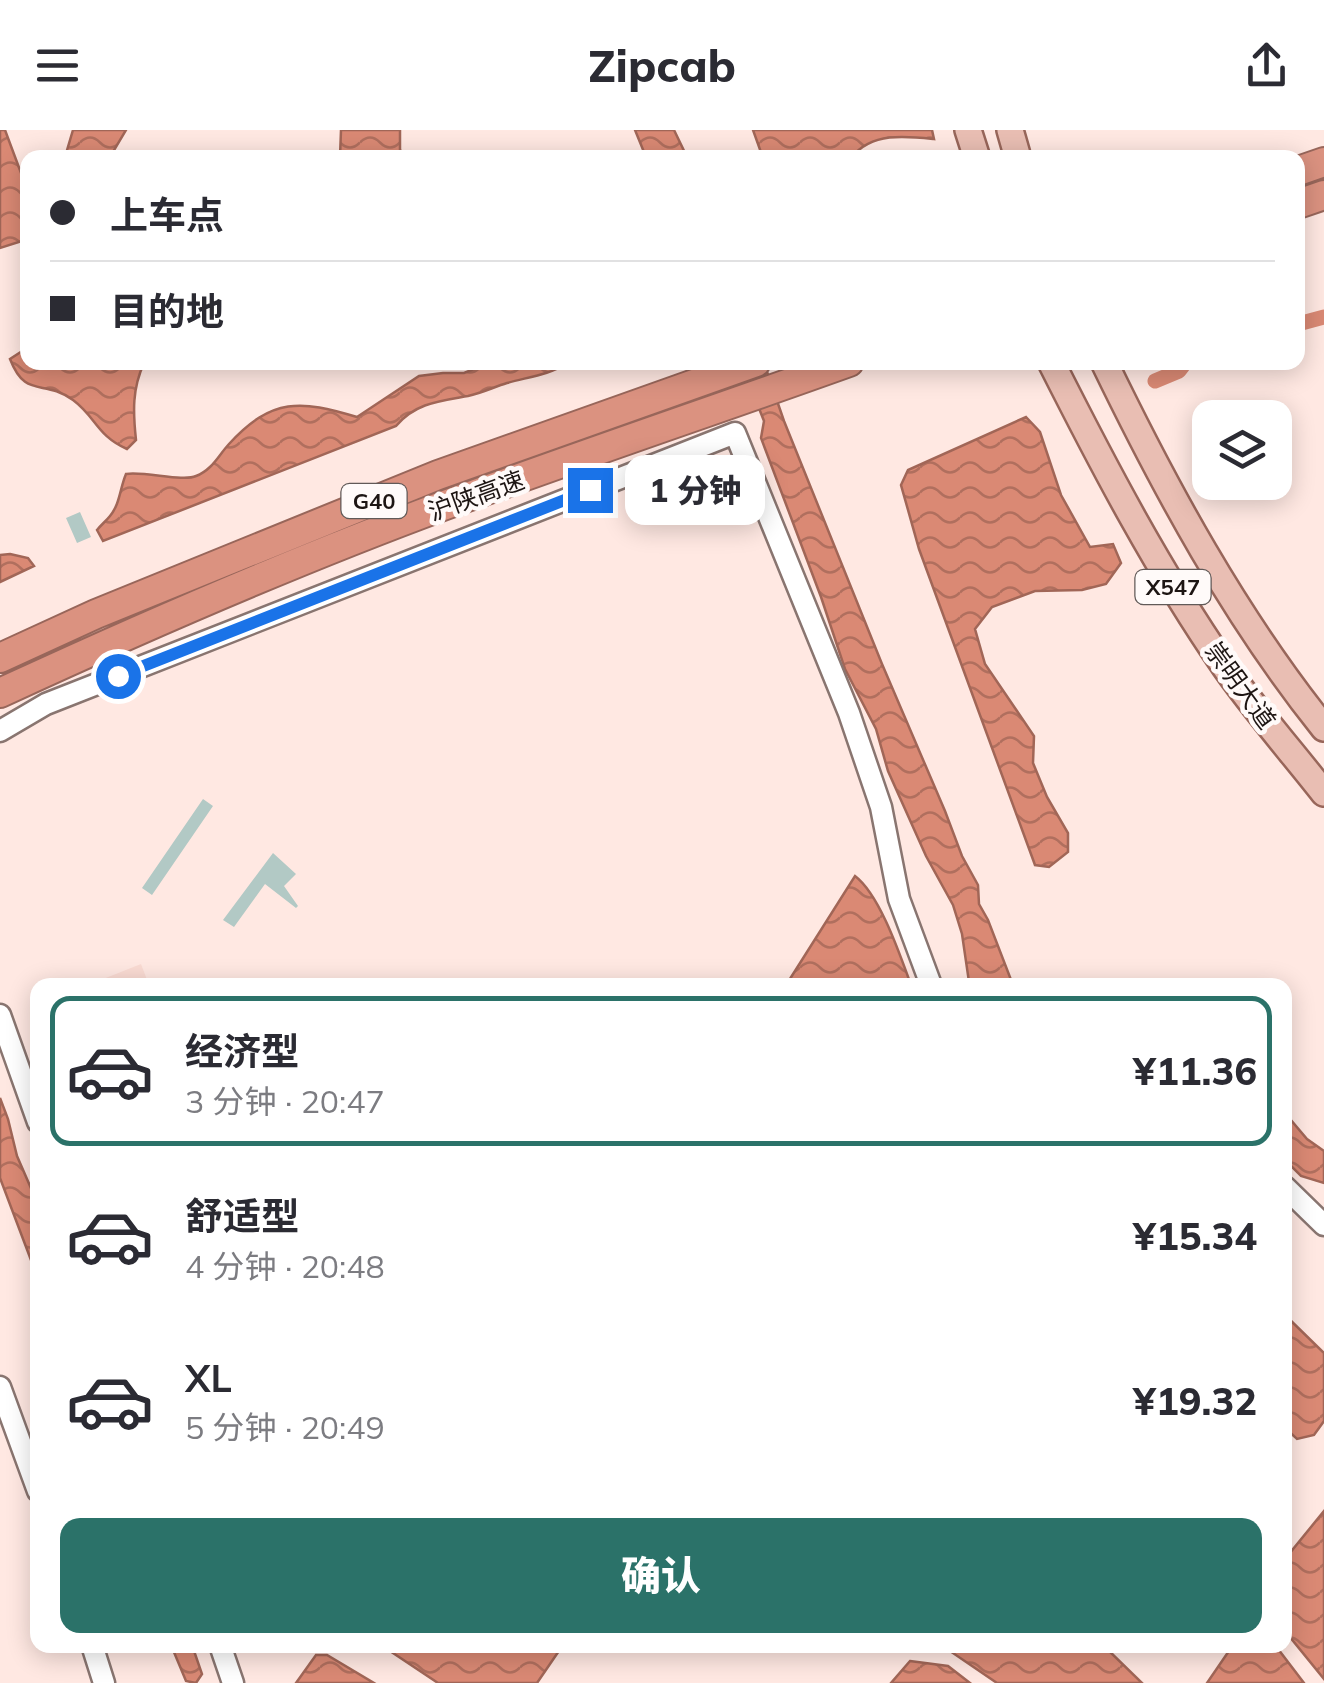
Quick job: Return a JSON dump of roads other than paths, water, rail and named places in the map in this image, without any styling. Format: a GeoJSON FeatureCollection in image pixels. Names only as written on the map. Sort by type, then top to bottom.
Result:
{"type":"FeatureCollection","features":[{"type":"Feature","properties":{"kind":"highway","name":"沪陕高速"},"geometry":{"type":"LineString","coordinates":[[0,658],[96,614],[438,475],[733,370]]}},
{"type":"Feature","properties":{"kind":"highway","name":"沪陕高速"},"geometry":{"type":"LineString","coordinates":[[0,693],[124,636],[446,505],[826,370]]}},
{"type":"Feature","properties":{"kind":"main road","name":"崇明大道"},"geometry":{"type":"LineString","coordinates":[[1055,370],[1164,574],[1226,669],[1324,793]]}},
{"type":"Feature","properties":{"kind":"main road","name":"崇明大道"},"geometry":{"type":"LineString","coordinates":[[1108,370],[1154,464],[1201,546],[1262,644],[1324,728]]}},
{"type":"Feature","properties":{"kind":"street"},"geometry":{"type":"LineString","coordinates":[[0,731],[46,704],[735,433],[849,713],[881,807],[899,899],[927,978]]}},
{"type":"Feature","properties":{"kind":"street"},"geometry":{"type":"LineString","coordinates":[[0,1015],[30,1099]]}},
{"type":"Feature","properties":{"kind":"street"},"geometry":{"type":"LineString","coordinates":[[1292,1194],[1324,1226]]}},
{"type":"Feature","properties":{"kind":"street"},"geometry":{"type":"LineString","coordinates":[[0,1387],[30,1469]]}},
{"type":"Feature","properties":{"kind":"street"},"geometry":{"type":"LineString","coordinates":[[95,1653],[104,1683]]}},
{"type":"Feature","properties":{"kind":"street"},"geometry":{"type":"LineString","coordinates":[[223,1653],[234,1683]]}},
{"type":"Feature","properties":{"kind":"water"},"geometry":{"type":"Polygon","coordinates":[[[0,130],[5,130],[20,170],[20,242],[0,248],[0,130]]]}},
{"type":"Feature","properties":{"kind":"water"},"geometry":{"type":"Polygon","coordinates":[[[73,130],[126,130],[114,150],[67,150],[73,130]]]}},
{"type":"Feature","properties":{"kind":"water"},"geometry":{"type":"Polygon","coordinates":[[[341,130],[400,130],[400,150],[340,150],[341,130]]]}},
{"type":"Feature","properties":{"kind":"water"},"geometry":{"type":"Polygon","coordinates":[[[635,130],[674,130],[684,150],[643,150],[635,130]]]}},
{"type":"Feature","properties":{"kind":"water"},"geometry":{"type":"Polygon","coordinates":[[[753,130],[932,130],[934,139],[879,140],[859,150],[760,150],[753,130]]]}},
{"type":"Feature","properties":{"kind":"water"},"geometry":{"type":"Polygon","coordinates":[[[20,353],[20,370],[141,370],[134,401],[136,440],[127,449],[117,444],[73,400],[22,380],[10,359],[20,353]]]}},
{"type":"Feature","properties":{"kind":"water"},"geometry":{"type":"Polygon","coordinates":[[[553,370],[429,404],[411,412],[396,426],[103,541],[97,530],[113,511],[126,474],[196,476],[211,466],[245,429],[274,410],[288,406],[319,407],[357,417],[419,376],[553,370]]]}},
{"type":"Feature","properties":{"kind":"water"},"geometry":{"type":"Polygon","coordinates":[[[744,370],[766,370],[882,664],[962,856],[978,885],[979,904],[1010,978],[969,978],[953,905],[926,856],[888,771],[876,729],[845,669],[761,438],[764,421],[744,370]]]}},
{"type":"Feature","properties":{"kind":"water"},"geometry":{"type":"Polygon","coordinates":[[[1026,417],[1040,432],[1061,495],[1090,547],[1113,544],[1121,563],[1106,584],[1082,590],[1035,591],[992,607],[975,629],[985,664],[1034,736],[1033,763],[1068,833],[1068,852],[1049,867],[1035,865],[919,549],[901,485],[908,470],[1026,417]]]}},
{"type":"Feature","properties":{"kind":"water"},"geometry":{"type":"Polygon","coordinates":[[[0,555],[28,558],[34,566],[0,582],[0,555]]]}},
{"type":"Feature","properties":{"kind":"water"},"geometry":{"type":"Polygon","coordinates":[[[855,876],[881,911],[908,978],[791,978],[855,876]]]}},
{"type":"Feature","properties":{"kind":"water"},"geometry":{"type":"Polygon","coordinates":[[[0,1098],[30,1186],[30,1257],[0,1178],[0,1098]]]}},
{"type":"Feature","properties":{"kind":"water"},"geometry":{"type":"Polygon","coordinates":[[[1292,1121],[1324,1151],[1324,1183],[1301,1176],[1292,1167],[1292,1121]]]}},
{"type":"Feature","properties":{"kind":"water"},"geometry":{"type":"Polygon","coordinates":[[[1292,1322],[1324,1353],[1324,1421],[1314,1435],[1297,1439],[1292,1434],[1292,1322]]]}},
{"type":"Feature","properties":{"kind":"water"},"geometry":{"type":"Polygon","coordinates":[[[1324,1511],[1324,1679],[1292,1640],[1292,1550],[1324,1511]]]}},
{"type":"Feature","properties":{"kind":"water"},"geometry":{"type":"Polygon","coordinates":[[[174,1653],[195,1653],[202,1674],[196,1683],[186,1681],[174,1653]]]}},
{"type":"Feature","properties":{"kind":"water"},"geometry":{"type":"Polygon","coordinates":[[[393,1653],[558,1653],[537,1683],[438,1683],[393,1653]]]}},
{"type":"Feature","properties":{"kind":"water"},"geometry":{"type":"Polygon","coordinates":[[[953,1653],[1111,1653],[1142,1683],[997,1683],[953,1653]]]}},
{"type":"Feature","properties":{"kind":"water"},"geometry":{"type":"Polygon","coordinates":[[[1228,1653],[1281,1653],[1304,1683],[1207,1683],[1228,1653]]]}},
{"type":"Feature","properties":{"kind":"water"},"geometry":{"type":"Polygon","coordinates":[[[316,1655],[327,1655],[374,1683],[296,1683],[316,1655]]]}},
{"type":"Feature","properties":{"kind":"water"},"geometry":{"type":"Polygon","coordinates":[[[910,1661],[948,1666],[970,1683],[891,1683],[910,1661]]]}},
{"type":"Feature","properties":{"kind":"waterway"},"geometry":{"type":"LineString","coordinates":[[1305,322],[1324,317]]}},
{"type":"Feature","properties":{"kind":"waterway"},"geometry":{"type":"LineString","coordinates":[[1155,381],[1180,370]]}}]}
